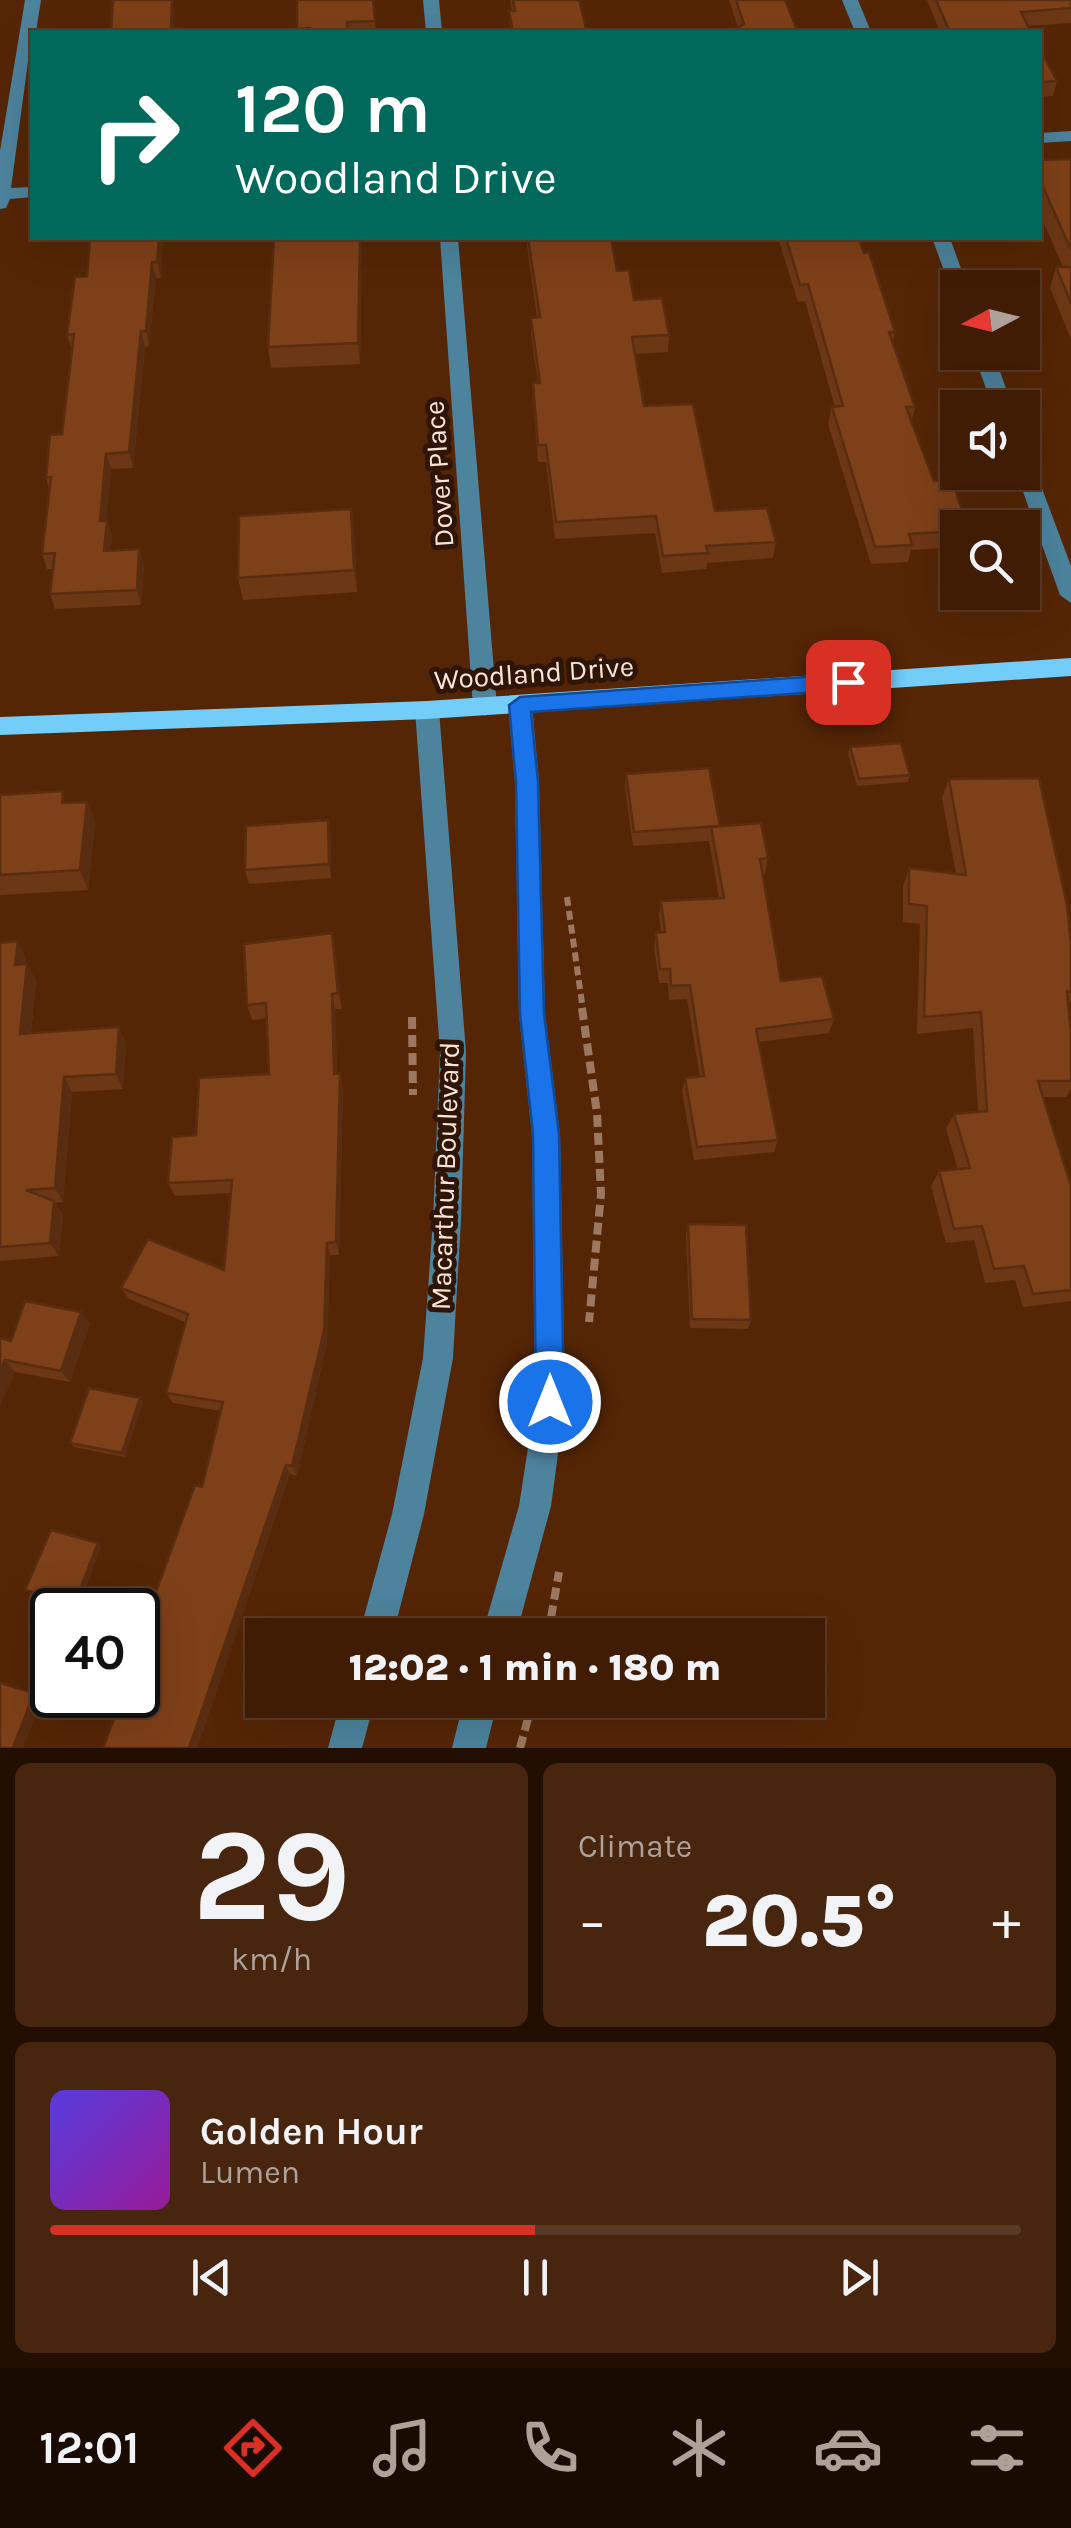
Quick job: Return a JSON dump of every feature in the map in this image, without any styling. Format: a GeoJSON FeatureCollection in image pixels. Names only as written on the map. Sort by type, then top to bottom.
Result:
{"type":"FeatureCollection","features":[{"type":"Feature","properties":{"kind":"main road","name":"Woodland Drive"},"geometry":{"type":"LineString","coordinates":[[0,726],[484,707],[1071,667]]}},
{"type":"Feature","properties":{"kind":"street"},"geometry":{"type":"LineString","coordinates":[[30,192],[1,198],[33,0]]}},
{"type":"Feature","properties":{"kind":"street"},"geometry":{"type":"LineString","coordinates":[[431,0],[434,30]]}},
{"type":"Feature","properties":{"kind":"street"},"geometry":{"type":"LineString","coordinates":[[850,0],[861,30]]}},
{"type":"Feature","properties":{"kind":"street"},"geometry":{"type":"LineString","coordinates":[[1042,138],[1071,136]]}},
{"type":"Feature","properties":{"kind":"street","name":"Dover Place"},"geometry":{"type":"LineString","coordinates":[[449,240],[484,707]]}},
{"type":"Feature","properties":{"kind":"street"},"geometry":{"type":"LineString","coordinates":[[942,240],[953,270]]}},
{"type":"Feature","properties":{"kind":"street"},"geometry":{"type":"LineString","coordinates":[[1032,490],[1071,595]]}},
{"type":"Feature","properties":{"kind":"street"},"geometry":{"type":"LineString","coordinates":[[504,1618],[535,1506],[550,1402],[546,1134],[532,1014],[527,782],[520,705]]}},
{"type":"Feature","properties":{"kind":"street","name":"Macarthur Boulevard"},"geometry":{"type":"LineString","coordinates":[[380,1618],[408,1514],[438,1358],[447,1220],[453,1052],[427,710]]}},
{"type":"Feature","properties":{"kind":"street"},"geometry":{"type":"LineString","coordinates":[[345,1748],[353,1718]]}},
{"type":"Feature","properties":{"kind":"street"},"geometry":{"type":"LineString","coordinates":[[468,1748],[476,1718]]}},
{"type":"Feature","properties":{"kind":"path"},"geometry":{"type":"LineString","coordinates":[[568,903],[597,1113]]}},
{"type":"Feature","properties":{"kind":"path"},"geometry":{"type":"LineString","coordinates":[[520,1748],[528,1718]]}},
{"type":"Feature","properties":{"kind":"building"},"geometry":{"type":"Polygon","coordinates":[[[113,0],[172,0],[171,29],[178,30],[111,30],[113,0]]]}},
{"type":"Feature","properties":{"kind":"building"},"geometry":{"type":"Polygon","coordinates":[[[297,0],[373,0],[375,21],[347,22],[347,30],[297,29],[297,0]]]}},
{"type":"Feature","properties":{"kind":"building"},"geometry":{"type":"Polygon","coordinates":[[[513,0],[579,0],[586,30],[513,30],[509,11],[515,11],[513,0]]]}},
{"type":"Feature","properties":{"kind":"building"},"geometry":{"type":"Polygon","coordinates":[[[736,0],[785,0],[797,30],[736,30],[744,24],[736,0]]]}},
{"type":"Feature","properties":{"kind":"building"},"geometry":{"type":"Polygon","coordinates":[[[936,0],[1071,0],[1071,8],[1021,12],[1030,30],[949,30],[936,0]]]}},
{"type":"Feature","properties":{"kind":"building"},"geometry":{"type":"Polygon","coordinates":[[[1042,53],[1057,81],[1042,82],[1042,53]]]}},
{"type":"Feature","properties":{"kind":"building"},"geometry":{"type":"Polygon","coordinates":[[[1071,159],[1071,250],[1042,185],[1042,160],[1071,159]]]}},
{"type":"Feature","properties":{"kind":"building"},"geometry":{"type":"Polygon","coordinates":[[[90,240],[159,240],[157,262],[152,262],[146,331],[141,331],[129,452],[106,454],[100,521],[107,521],[104,551],[139,549],[137,590],[50,594],[55,553],[42,554],[51,477],[46,478],[50,435],[62,434],[74,334],[67,335],[75,277],[87,276],[90,240]]]}},
{"type":"Feature","properties":{"kind":"building"},"geometry":{"type":"Polygon","coordinates":[[[274,240],[360,240],[358,343],[268,347],[274,240]]]}},
{"type":"Feature","properties":{"kind":"building"},"geometry":{"type":"Polygon","coordinates":[[[528,240],[611,240],[617,271],[629,270],[634,300],[662,298],[669,335],[632,337],[644,406],[693,404],[715,511],[767,508],[776,542],[706,546],[708,553],[663,556],[656,516],[556,522],[546,445],[538,445],[533,383],[540,383],[531,318],[540,317],[528,240]]]}},
{"type":"Feature","properties":{"kind":"building"},"geometry":{"type":"Polygon","coordinates":[[[787,240],[860,240],[864,253],[869,252],[895,332],[889,332],[915,407],[906,407],[934,481],[940,481],[940,490],[955,490],[962,510],[940,510],[940,532],[909,534],[912,545],[875,547],[832,407],[843,406],[808,284],[800,285],[787,240]]]}},
{"type":"Feature","properties":{"kind":"building"},"geometry":{"type":"Polygon","coordinates":[[[1056,267],[1071,267],[1071,303],[1056,267]]]}},
{"type":"Feature","properties":{"kind":"building"},"geometry":{"type":"Polygon","coordinates":[[[351,509],[354,570],[238,578],[239,516],[351,509]]]}},
{"type":"Feature","properties":{"kind":"building"},"geometry":{"type":"Polygon","coordinates":[[[901,743],[910,775],[859,779],[850,747],[901,743]]]}},
{"type":"Feature","properties":{"kind":"building"},"geometry":{"type":"Polygon","coordinates":[[[709,768],[720,826],[634,832],[626,774],[709,768]]]}},
{"type":"Feature","properties":{"kind":"building"},"geometry":{"type":"Polygon","coordinates":[[[1039,778],[1067,905],[1071,946],[1071,992],[1067,991],[1071,1081],[1038,1081],[1071,1186],[1071,1290],[1033,1294],[1024,1266],[994,1269],[982,1226],[954,1229],[939,1171],[970,1168],[954,1114],[987,1111],[981,1012],[924,1017],[927,906],[909,904],[909,868],[966,875],[949,779],[1039,778]]]}},
{"type":"Feature","properties":{"kind":"building"},"geometry":{"type":"Polygon","coordinates":[[[63,791],[62,803],[87,802],[80,870],[0,875],[0,795],[63,791]]]}},
{"type":"Feature","properties":{"kind":"building"},"geometry":{"type":"Polygon","coordinates":[[[328,820],[329,864],[245,870],[246,826],[328,820]]]}},
{"type":"Feature","properties":{"kind":"building"},"geometry":{"type":"Polygon","coordinates":[[[761,823],[768,858],[760,859],[781,981],[822,976],[834,1019],[756,1029],[778,1140],[697,1147],[685,1078],[704,1076],[690,985],[671,986],[670,969],[660,969],[656,933],[665,932],[661,901],[724,898],[711,827],[761,823]]]}},
{"type":"Feature","properties":{"kind":"building"},"geometry":{"type":"Polygon","coordinates":[[[332,933],[338,993],[332,994],[334,1074],[340,1073],[336,1242],[327,1243],[324,1331],[292,1466],[286,1465],[189,1748],[103,1748],[114,1718],[160,1718],[157,1588],[195,1485],[202,1487],[223,1402],[166,1393],[188,1314],[121,1288],[148,1239],[224,1270],[232,1180],[168,1183],[172,1137],[196,1135],[199,1078],[269,1074],[266,1003],[247,1005],[244,944],[332,933]]]}},
{"type":"Feature","properties":{"kind":"building"},"geometry":{"type":"Polygon","coordinates":[[[18,941],[15,965],[27,964],[20,1034],[119,1027],[116,1074],[64,1077],[55,1188],[26,1190],[54,1201],[50,1243],[0,1247],[0,943],[18,941]]]}},
{"type":"Feature","properties":{"kind":"building"},"geometry":{"type":"Polygon","coordinates":[[[688,1224],[746,1225],[751,1320],[692,1319],[688,1224]]]}},
{"type":"Feature","properties":{"kind":"building"},"geometry":{"type":"Polygon","coordinates":[[[25,1301],[81,1312],[61,1371],[5,1360],[0,1371],[0,1338],[11,1341],[25,1301]]]}},
{"type":"Feature","properties":{"kind":"building"},"geometry":{"type":"Polygon","coordinates":[[[89,1388],[140,1398],[122,1453],[70,1443],[89,1388]]]}},
{"type":"Feature","properties":{"kind":"building"},"geometry":{"type":"Polygon","coordinates":[[[51,1530],[98,1543],[81,1588],[25,1590],[51,1530]]]}},
{"type":"Feature","properties":{"kind":"building"},"geometry":{"type":"Polygon","coordinates":[[[0,1683],[30,1692],[30,1703],[13,1748],[0,1748],[0,1683]]]}},
{"type":"Feature","properties":{"kind":"route"},"geometry":{"type":"LineString","coordinates":[[550,1402],[546,1134],[532,1014],[527,782],[520,705],[848,682]]}}]}
